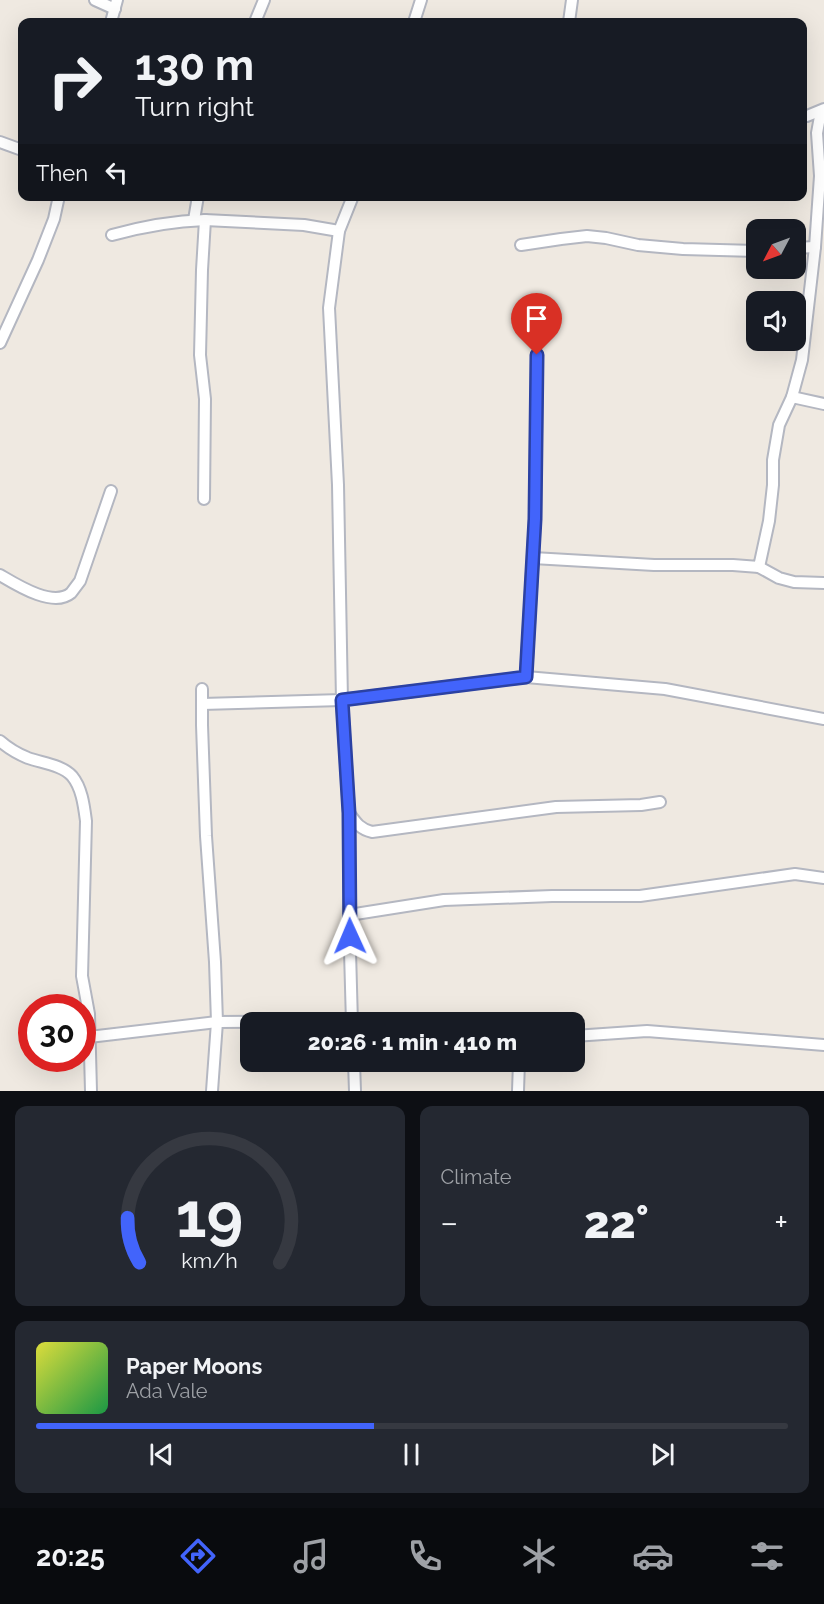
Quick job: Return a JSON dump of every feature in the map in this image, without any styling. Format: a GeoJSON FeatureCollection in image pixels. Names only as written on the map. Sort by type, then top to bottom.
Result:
{"type":"FeatureCollection","features":[{"type":"Feature","properties":{"kind":"street"},"geometry":{"type":"LineString","coordinates":[[95,0],[116,5]]}},
{"type":"Feature","properties":{"kind":"street"},"geometry":{"type":"LineString","coordinates":[[257,18],[264,0]]}},
{"type":"Feature","properties":{"kind":"street"},"geometry":{"type":"LineString","coordinates":[[415,18],[421,0]]}},
{"type":"Feature","properties":{"kind":"street"},"geometry":{"type":"LineString","coordinates":[[569,18],[572,0]]}},
{"type":"Feature","properties":{"kind":"street"},"geometry":{"type":"LineString","coordinates":[[759,567],[769,521],[773,460],[779,425],[792,397],[801,360],[816,247],[822,110],[807,117]]}},
{"type":"Feature","properties":{"kind":"street"},"geometry":{"type":"LineString","coordinates":[[0,142],[18,149]]}},
{"type":"Feature","properties":{"kind":"street"},"geometry":{"type":"LineString","coordinates":[[0,341],[46,240],[58,201]]}},
{"type":"Feature","properties":{"kind":"street"},"geometry":{"type":"LineString","coordinates":[[198,201],[202,270],[200,355],[205,399],[204,499]]}},
{"type":"Feature","properties":{"kind":"street"},"geometry":{"type":"LineString","coordinates":[[351,201],[339,231],[329,308],[338,485],[342,700],[349,813],[352,1012]]}},
{"type":"Feature","properties":{"kind":"street"},"geometry":{"type":"LineString","coordinates":[[112,235],[135,229],[200,220],[304,225],[339,231]]}},
{"type":"Feature","properties":{"kind":"street"},"geometry":{"type":"LineString","coordinates":[[521,246],[587,236],[638,245],[746,251]]}},
{"type":"Feature","properties":{"kind":"street"},"geometry":{"type":"LineString","coordinates":[[806,247],[816,247]]}},
{"type":"Feature","properties":{"kind":"street"},"geometry":{"type":"LineString","coordinates":[[526,677],[533,558],[537,355]]}},
{"type":"Feature","properties":{"kind":"street"},"geometry":{"type":"LineString","coordinates":[[792,397],[824,404]]}},
{"type":"Feature","properties":{"kind":"street"},"geometry":{"type":"LineString","coordinates":[[0,575],[41,596],[52,599],[70,593],[80,581],[111,491]]}},
{"type":"Feature","properties":{"kind":"street"},"geometry":{"type":"LineString","coordinates":[[533,558],[654,565],[759,567],[779,578],[794,582],[824,583]]}},
{"type":"Feature","properties":{"kind":"street"},"geometry":{"type":"LineString","coordinates":[[202,705],[342,700],[526,677],[665,689],[824,719]]}},
{"type":"Feature","properties":{"kind":"street"},"geometry":{"type":"LineString","coordinates":[[202,689],[206,836],[217,1022],[212,1091]]}},
{"type":"Feature","properties":{"kind":"street"},"geometry":{"type":"LineString","coordinates":[[0,741],[27,758],[59,768],[71,775],[78,788],[86,821],[82,976],[85,994]]}},
{"type":"Feature","properties":{"kind":"street"},"geometry":{"type":"LineString","coordinates":[[349,813],[356,824],[372,832],[556,807],[640,805],[660,802]]}},
{"type":"Feature","properties":{"kind":"street"},"geometry":{"type":"LineString","coordinates":[[349,915],[444,900],[640,896],[795,874],[824,878]]}},
{"type":"Feature","properties":{"kind":"street"},"geometry":{"type":"LineString","coordinates":[[96,1036],[217,1022],[240,1022]]}},
{"type":"Feature","properties":{"kind":"street"},"geometry":{"type":"LineString","coordinates":[[585,1035],[647,1031],[824,1046]]}},
{"type":"Feature","properties":{"kind":"street"},"geometry":{"type":"LineString","coordinates":[[90,1072],[91,1091]]}},
{"type":"Feature","properties":{"kind":"street"},"geometry":{"type":"LineString","coordinates":[[355,1072],[356,1091]]}},
{"type":"Feature","properties":{"kind":"street"},"geometry":{"type":"LineString","coordinates":[[518,1091],[519,1072]]}},
{"type":"Feature","properties":{"kind":"route"},"geometry":{"type":"LineString","coordinates":[[350,936],[349,813],[342,700],[526,677],[535,519],[537,355]]}}]}
